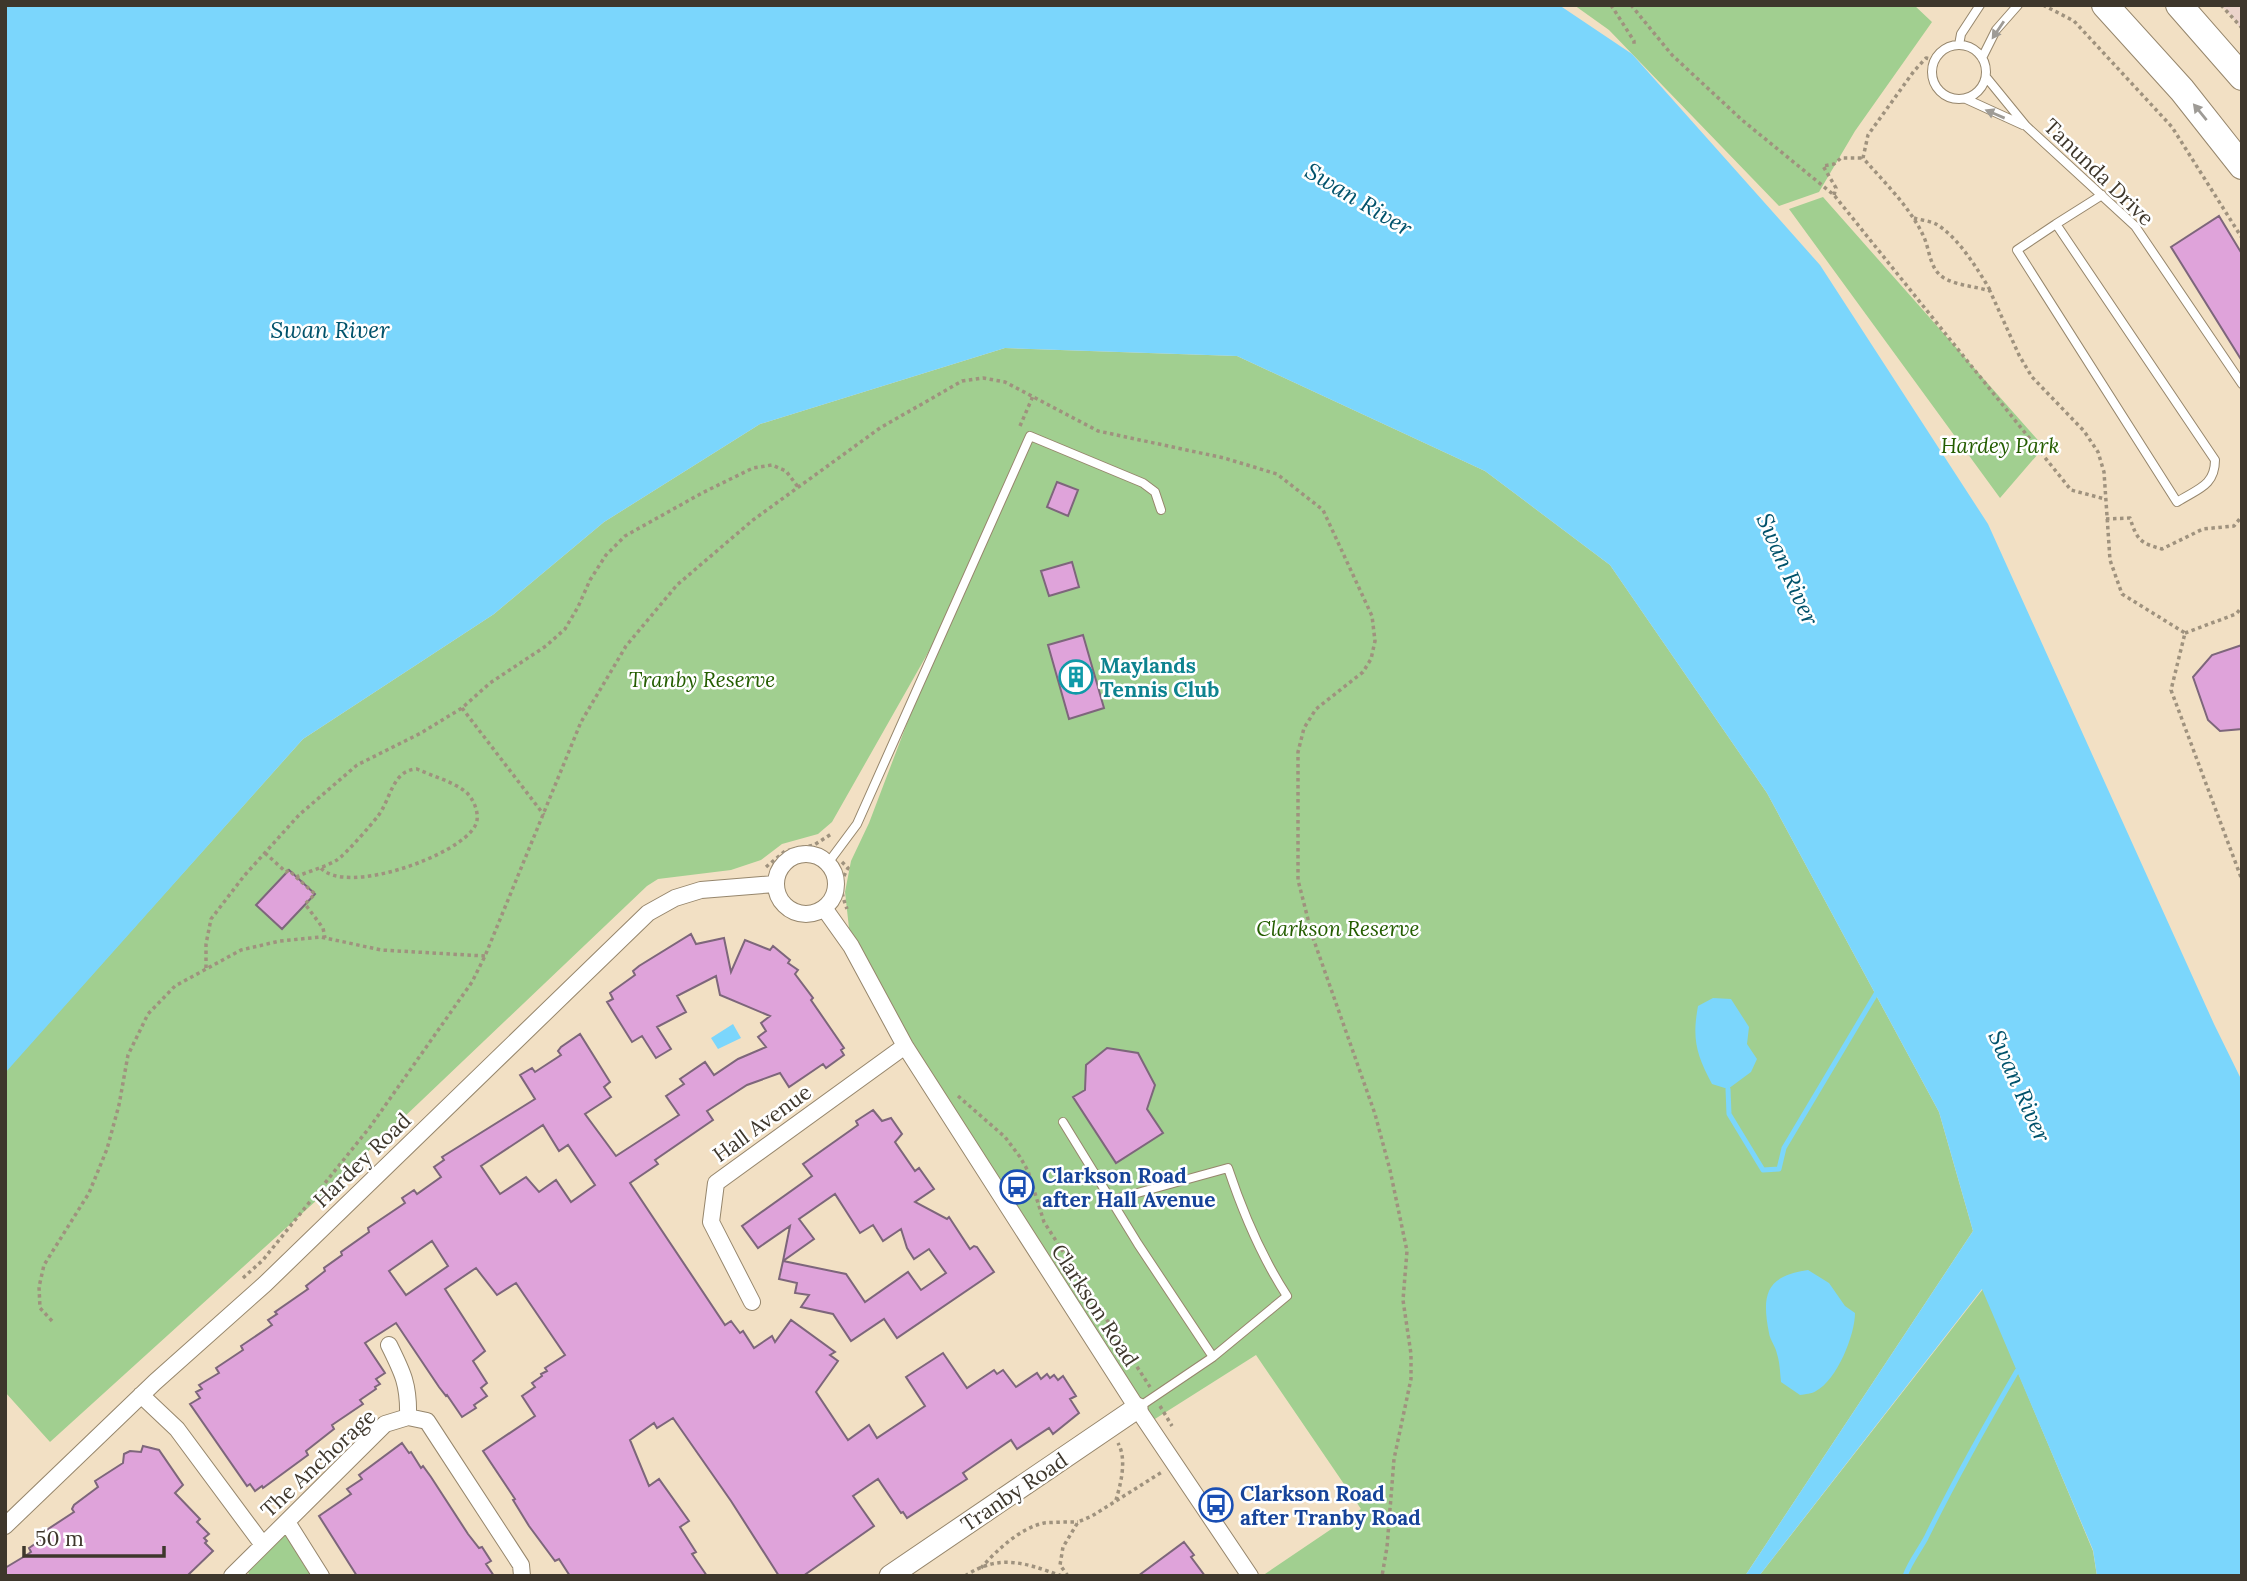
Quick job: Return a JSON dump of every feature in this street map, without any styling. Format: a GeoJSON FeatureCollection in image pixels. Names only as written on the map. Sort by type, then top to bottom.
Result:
{"type":"FeatureCollection","features":[{"type":"Feature","properties":{"kind":"highway"},"geometry":{"type":"LineString","coordinates":[[2105,5],[2182,90],[2242,166]]}},
{"type":"Feature","properties":{"kind":"highway"},"geometry":{"type":"LineString","coordinates":[[2179,5],[2242,77]]}},
{"type":"Feature","properties":{"kind":"street"},"geometry":{"type":"LineString","coordinates":[[806,853],[831,859],[835,892],[824,908],[814,914],[792,912],[783,905],[775,884],[778,872],[785,862],[795,856],[806,853]]}},
{"type":"Feature","properties":{"kind":"street","name":"Hardey Road"},"geometry":{"type":"LineString","coordinates":[[5,1526],[141,1395],[265,1284],[648,913],[675,898],[701,890],[775,884]]}},
{"type":"Feature","properties":{"kind":"street","name":"Clarkson Road"},"geometry":{"type":"LineString","coordinates":[[824,908],[851,946],[905,1046],[1137,1408],[1251,1576]]}},
{"type":"Feature","properties":{"kind":"street","name":"Hall Avenue"},"geometry":{"type":"LineString","coordinates":[[752,1302],[711,1222],[716,1183],[905,1046]]}},
{"type":"Feature","properties":{"kind":"street","name":"The Anchorage"},"geometry":{"type":"LineString","coordinates":[[388,1345],[402,1370],[409,1394],[408,1416]]}},
{"type":"Feature","properties":{"kind":"street"},"geometry":{"type":"LineString","coordinates":[[141,1395],[177,1429],[263,1545]]}},
{"type":"Feature","properties":{"kind":"street","name":"Tranby Road"},"geometry":{"type":"LineString","coordinates":[[890,1576],[1137,1408]]}},
{"type":"Feature","properties":{"kind":"street","name":"The Anchorage"},"geometry":{"type":"LineString","coordinates":[[232,1576],[385,1424],[408,1416],[427,1421],[521,1565],[522,1576]]}},
{"type":"Feature","properties":{"kind":"street"},"geometry":{"type":"LineString","coordinates":[[286,1522],[320,1576]]}},
{"type":"Feature","properties":{"kind":"lane"},"geometry":{"type":"LineString","coordinates":[[1959,45],[1961,34],[1980,5]]}},
{"type":"Feature","properties":{"kind":"lane"},"geometry":{"type":"LineString","coordinates":[[1982,58],[1996,30],[2018,5]]}},
{"type":"Feature","properties":{"kind":"lane"},"geometry":{"type":"LineString","coordinates":[[1959,45],[1976,51],[1982,58],[1986,77],[1979,91],[1965,99],[1948,97],[1940,92],[1932,77],[1935,60],[1945,49],[1959,45]]}},
{"type":"Feature","properties":{"kind":"lane","name":"Tanunda Drive"},"geometry":{"type":"LineString","coordinates":[[1986,77],[2026,126],[2135,226],[2242,384]]}},
{"type":"Feature","properties":{"kind":"lane","name":"Tanunda Drive"},"geometry":{"type":"LineString","coordinates":[[1965,99],[2026,126]]}},
{"type":"Feature","properties":{"kind":"lane"},"geometry":{"type":"LineString","coordinates":[[2056,223],[2215,460],[2215,472],[2211,481],[2177,502],[2017,250],[2056,223],[2102,195]]}},
{"type":"Feature","properties":{"kind":"lane"},"geometry":{"type":"LineString","coordinates":[[831,859],[857,824],[1030,436],[1143,483],[1155,492],[1161,510]]}},
{"type":"Feature","properties":{"kind":"lane"},"geometry":{"type":"LineString","coordinates":[[1063,1122],[1138,1244],[1213,1357]]}},
{"type":"Feature","properties":{"kind":"lane"},"geometry":{"type":"LineString","coordinates":[[1112,1200],[1227,1168],[1243,1213],[1266,1264],[1287,1296],[1213,1357],[1137,1408]]}},
{"type":"Feature","properties":{"kind":"path"},"geometry":{"type":"LineString","coordinates":[[1611,5],[1634,41],[1634,47]]}},
{"type":"Feature","properties":{"kind":"path"},"geometry":{"type":"LineString","coordinates":[[1631,5],[1672,55],[1742,120],[1835,195],[2071,490],[2105,499]]}},
{"type":"Feature","properties":{"kind":"path"},"geometry":{"type":"LineString","coordinates":[[2043,5],[2074,21],[2172,127],[2242,238]]}},
{"type":"Feature","properties":{"kind":"path"},"geometry":{"type":"LineString","coordinates":[[2221,5],[2242,28]]}},
{"type":"Feature","properties":{"kind":"path"},"geometry":{"type":"LineString","coordinates":[[1863,158],[1868,135],[1914,71],[1926,58],[1935,60]]}},
{"type":"Feature","properties":{"kind":"path"},"geometry":{"type":"LineString","coordinates":[[1835,195],[1836,188],[1823,166],[1834,164],[1841,158],[1863,158]]}},
{"type":"Feature","properties":{"kind":"path"},"geometry":{"type":"LineString","coordinates":[[1863,158],[1912,217],[1924,236],[1932,264],[1942,277],[1990,291]]}},
{"type":"Feature","properties":{"kind":"path"},"geometry":{"type":"LineString","coordinates":[[1912,217],[1936,225],[1959,246],[1978,269],[2032,377],[2084,431],[2098,452],[2104,472],[2110,560],[2122,594],[2185,633]]}},
{"type":"Feature","properties":{"kind":"path"},"geometry":{"type":"LineString","coordinates":[[243,1278],[263,1260],[370,1127],[472,982],[581,722],[626,646],[677,585],[753,520],[880,428],[962,381],[983,378],[1005,382],[1098,431],[1224,458],[1277,474],[1323,510],[1371,616],[1375,640],[1371,659],[1363,672],[1316,709],[1304,728],[1298,752],[1298,880],[1312,935],[1375,1114],[1407,1251],[1404,1300],[1411,1353],[1411,1379],[1394,1459],[1382,1576]]}},
{"type":"Feature","properties":{"kind":"path"},"geometry":{"type":"LineString","coordinates":[[206,968],[206,944],[211,919],[299,815],[357,765],[421,733],[462,708],[490,683],[546,646],[565,629],[606,555],[625,536],[752,468],[772,465],[786,471],[798,487]]}},
{"type":"Feature","properties":{"kind":"path"},"geometry":{"type":"LineString","coordinates":[[2106,519],[2130,518],[2135,536],[2146,545],[2162,549],[2203,529],[2234,526],[2242,516]]}},
{"type":"Feature","properties":{"kind":"path"},"geometry":{"type":"LineString","coordinates":[[2185,633],[2236,614],[2242,607]]}},
{"type":"Feature","properties":{"kind":"path"},"geometry":{"type":"LineString","coordinates":[[2185,633],[2171,690],[2242,880]]}},
{"type":"Feature","properties":{"kind":"path"},"geometry":{"type":"LineString","coordinates":[[462,708],[544,815]]}},
{"type":"Feature","properties":{"kind":"path"},"geometry":{"type":"LineString","coordinates":[[296,877],[337,859],[377,818],[399,774],[409,769],[417,769],[458,788],[471,798],[478,817],[475,827],[463,839],[441,852],[379,876],[334,877],[320,867]]}},
{"type":"Feature","properties":{"kind":"path"},"geometry":{"type":"LineString","coordinates":[[821,842],[831,859],[848,868],[842,878],[841,887],[849,914]]}},
{"type":"Feature","properties":{"kind":"path"},"geometry":{"type":"LineString","coordinates":[[265,853],[315,894],[305,904],[323,929],[324,938]]}},
{"type":"Feature","properties":{"kind":"path"},"geometry":{"type":"LineString","coordinates":[[52,1321],[40,1308],[39,1287],[44,1265],[89,1193],[107,1149],[119,1105],[128,1055],[148,1014],[175,986],[241,950],[279,941],[324,938],[380,950],[485,956]]}},
{"type":"Feature","properties":{"kind":"path"},"geometry":{"type":"LineString","coordinates":[[951,1085],[959,1097],[1005,1137],[1020,1157],[1028,1171],[1044,1222],[1177,1435]]}},
{"type":"Feature","properties":{"kind":"path"},"geometry":{"type":"LineString","coordinates":[[1109,1427],[1121,1448],[1122,1478],[1116,1502]]}},
{"type":"Feature","properties":{"kind":"path"},"geometry":{"type":"LineString","coordinates":[[981,1568],[1019,1534],[1042,1524],[1078,1522],[1092,1516],[1175,1464]]}},
{"type":"Feature","properties":{"kind":"path"},"geometry":{"type":"LineString","coordinates":[[1068,1576],[1060,1565],[1063,1547],[1078,1522]]}},
{"type":"Feature","properties":{"kind":"path"},"geometry":{"type":"LineString","coordinates":[[965,1576],[996,1561],[1032,1566],[1062,1576]]}},
{"type":"Feature","properties":{"kind":"shaded area"},"geometry":{"type":"Polygon","coordinates":[[[2221,5],[2242,5],[2242,30],[2233,18],[2221,5]]]}},
{"type":"Feature","properties":{"kind":"green space"},"geometry":{"type":"Polygon","coordinates":[[[1574,5],[1914,5],[1932,22],[1855,131],[1819,192],[1779,206],[1609,30],[1574,5]]]}},
{"type":"Feature","properties":{"kind":"green space","name":"Hardey Park"},"geometry":{"type":"Polygon","coordinates":[[[1823,197],[2044,447],[2000,498],[1789,209],[1823,197]]]}},
{"type":"Feature","properties":{"kind":"green space","name":"Clarkson Reserve"},"geometry":{"type":"Polygon","coordinates":[[[1005,348],[1237,356],[1485,471],[1610,565],[1767,793],[1939,1112],[1973,1231],[1745,1576],[1262,1576],[1361,1509],[1256,1355],[1147,1424],[851,946],[845,892],[851,861],[869,823],[946,621],[832,822],[818,834],[782,844],[761,860],[731,870],[658,879],[647,886],[318,1199],[50,1442],[5,1392],[5,1073],[11,1065],[303,739],[494,614],[604,522],[760,424],[1005,348]]]}},
{"type":"Feature","properties":{"kind":"green space"},"geometry":{"type":"Polygon","coordinates":[[[1983,1289],[2093,1551],[2097,1576],[1759,1576],[1983,1289]]]}},
{"type":"Feature","properties":{"kind":"green space"},"geometry":{"type":"Polygon","coordinates":[[[285,1534],[313,1576],[250,1576],[246,1568],[285,1534]]]}},
{"type":"Feature","properties":{"kind":"water","name":"Swan River"},"geometry":{"type":"Polygon","coordinates":[[[5,5],[1559,5],[1632,54],[1820,265],[1988,524],[2242,1081],[2242,1576],[2097,1576],[2093,1550],[1982,1289],[1759,1576],[1745,1576],[1973,1231],[1939,1112],[1767,793],[1610,565],[1485,471],[1237,356],[1005,348],[760,424],[604,522],[494,614],[303,739],[5,1073],[5,5]]]}},
{"type":"Feature","properties":{"kind":"water"},"geometry":{"type":"Polygon","coordinates":[[[1713,998],[1731,999],[1749,1027],[1747,1044],[1757,1059],[1751,1072],[1728,1089],[1712,1084],[1697,1046],[1695,1028],[1698,1006],[1713,998]]]}},
{"type":"Feature","properties":{"kind":"water"},"geometry":{"type":"Polygon","coordinates":[[[733,1024],[741,1038],[718,1049],[711,1038],[733,1024]]]}},
{"type":"Feature","properties":{"kind":"water"},"geometry":{"type":"Polygon","coordinates":[[[1808,1270],[1829,1283],[1845,1306],[1855,1313],[1852,1333],[1838,1367],[1824,1385],[1814,1392],[1800,1395],[1781,1382],[1778,1357],[1769,1333],[1766,1307],[1770,1289],[1776,1282],[1783,1277],[1808,1270]]]}},
{"type":"Feature","properties":{"kind":"building"},"geometry":{"type":"Polygon","coordinates":[[[2219,216],[2242,254],[2242,361],[2171,247],[2219,216]]]}},
{"type":"Feature","properties":{"kind":"building"},"geometry":{"type":"Polygon","coordinates":[[[1057,482],[1078,490],[1068,516],[1047,507],[1057,482]]]}},
{"type":"Feature","properties":{"kind":"building"},"geometry":{"type":"Polygon","coordinates":[[[1072,562],[1079,587],[1049,596],[1041,571],[1072,562]]]}},
{"type":"Feature","properties":{"kind":"building","name":"Maylands Tennis Club"},"geometry":{"type":"Polygon","coordinates":[[[1083,635],[1104,708],[1069,719],[1048,645],[1083,635]]]}},
{"type":"Feature","properties":{"kind":"building"},"geometry":{"type":"Polygon","coordinates":[[[2242,645],[2242,729],[2220,731],[2208,720],[2193,677],[2212,655],[2242,645]]]}},
{"type":"Feature","properties":{"kind":"building"},"geometry":{"type":"Polygon","coordinates":[[[289,870],[315,894],[282,929],[256,905],[289,870]]]}},
{"type":"Feature","properties":{"kind":"building"},"geometry":{"type":"Polygon","coordinates":[[[691,934],[696,944],[724,938],[731,972],[745,940],[770,950],[773,946],[798,970],[795,974],[844,1048],[841,1050],[844,1055],[826,1068],[823,1064],[789,1087],[780,1073],[747,1085],[707,1111],[713,1120],[655,1160],[658,1164],[630,1183],[725,1325],[731,1321],[740,1333],[743,1331],[754,1348],[772,1336],[775,1342],[791,1320],[835,1352],[830,1355],[838,1361],[816,1392],[848,1440],[869,1425],[877,1438],[925,1406],[906,1377],[943,1353],[967,1388],[994,1370],[997,1374],[1003,1370],[1016,1387],[1037,1373],[1041,1379],[1047,1374],[1050,1378],[1054,1375],[1058,1380],[1063,1376],[1076,1396],[1070,1399],[1079,1413],[1053,1434],[1049,1428],[1017,1449],[1011,1440],[963,1473],[967,1479],[907,1518],[878,1479],[853,1496],[874,1526],[803,1576],[779,1576],[673,1418],[657,1428],[654,1423],[630,1440],[649,1486],[659,1479],[689,1521],[680,1527],[696,1552],[692,1554],[707,1576],[570,1576],[559,1559],[555,1561],[529,1526],[513,1500],[515,1499],[483,1451],[535,1416],[522,1396],[535,1387],[532,1383],[547,1371],[545,1368],[565,1355],[516,1283],[497,1295],[476,1268],[445,1289],[485,1351],[473,1361],[487,1383],[481,1388],[487,1396],[474,1405],[476,1408],[462,1417],[396,1323],[365,1343],[385,1373],[376,1379],[380,1384],[376,1389],[360,1400],[363,1404],[332,1425],[334,1429],[306,1451],[308,1455],[263,1488],[262,1486],[255,1491],[250,1484],[247,1486],[190,1404],[200,1398],[196,1392],[202,1389],[199,1385],[219,1373],[216,1368],[243,1350],[241,1346],[272,1325],[268,1320],[277,1314],[275,1312],[308,1289],[306,1286],[342,1255],[341,1252],[369,1232],[368,1228],[405,1203],[402,1198],[414,1190],[417,1194],[441,1177],[434,1167],[444,1160],[442,1157],[535,1099],[520,1075],[532,1068],[535,1072],[561,1055],[558,1051],[561,1047],[580,1034],[610,1082],[604,1087],[611,1097],[585,1114],[616,1156],[679,1115],[666,1096],[684,1084],[680,1079],[705,1062],[714,1075],[738,1059],[766,1047],[758,1037],[766,1031],[761,1023],[770,1016],[720,995],[716,976],[677,996],[686,1012],[657,1027],[671,1049],[656,1058],[642,1036],[632,1042],[607,1002],[613,999],[610,993],[635,975],[633,971],[691,934]],[[543,1125],[481,1166],[500,1194],[526,1177],[539,1192],[556,1180],[571,1202],[595,1185],[568,1145],[559,1151],[543,1125]],[[432,1241],[389,1271],[406,1295],[448,1266],[432,1241]]]}},
{"type":"Feature","properties":{"kind":"building"},"geometry":{"type":"Polygon","coordinates":[[[1107,1048],[1138,1053],[1155,1085],[1147,1109],[1163,1133],[1116,1163],[1073,1097],[1085,1090],[1086,1065],[1107,1048]]]}},
{"type":"Feature","properties":{"kind":"building"},"geometry":{"type":"Polygon","coordinates":[[[873,1110],[882,1121],[891,1118],[902,1134],[895,1142],[915,1171],[919,1168],[934,1189],[915,1202],[947,1219],[949,1217],[970,1249],[977,1247],[994,1272],[897,1338],[884,1319],[851,1341],[833,1314],[801,1307],[809,1295],[795,1293],[797,1283],[779,1279],[790,1226],[758,1248],[742,1226],[812,1176],[803,1164],[858,1125],[856,1121],[873,1110]],[[835,1194],[799,1219],[814,1239],[783,1261],[846,1274],[865,1302],[908,1272],[921,1290],[946,1273],[929,1249],[914,1259],[901,1229],[883,1241],[873,1225],[860,1233],[835,1194]]]}},
{"type":"Feature","properties":{"kind":"building"},"geometry":{"type":"Polygon","coordinates":[[[402,1443],[431,1477],[468,1534],[479,1548],[482,1547],[491,1561],[486,1564],[494,1576],[357,1576],[319,1516],[351,1494],[347,1489],[362,1479],[359,1475],[402,1443]]]}},
{"type":"Feature","properties":{"kind":"building"},"geometry":{"type":"Polygon","coordinates":[[[143,1446],[159,1450],[183,1485],[175,1493],[200,1519],[197,1522],[209,1534],[204,1538],[207,1541],[205,1543],[213,1551],[187,1576],[5,1576],[5,1568],[31,1552],[29,1548],[45,1537],[42,1533],[74,1512],[74,1505],[98,1487],[95,1481],[123,1463],[124,1454],[130,1451],[141,1452],[143,1446]]]}},
{"type":"Feature","properties":{"kind":"building"},"geometry":{"type":"Polygon","coordinates":[[[1184,1542],[1205,1576],[1138,1576],[1184,1542]]]}},
{"type":"Feature","properties":{"kind":"waterway"},"geometry":{"type":"LineString","coordinates":[[1728,1089],[1729,1114],[1763,1170],[1779,1169],[1784,1148],[1877,992]]}},
{"type":"Feature","properties":{"kind":"waterway"},"geometry":{"type":"LineString","coordinates":[[1905,1576],[2017,1371]]}},
{"type":"Feature","properties":{"kind":"place","name":"Maylands Tennis Club"},"geometry":{"type":"Point","coordinates":[1076,677]}},
{"type":"Feature","properties":{"kind":"place","name":"Clarkson Road after Hall Avenue"},"geometry":{"type":"Point","coordinates":[1017,1187]}},
{"type":"Feature","properties":{"kind":"place","name":"Clarkson Road after Tranby Road"},"geometry":{"type":"Point","coordinates":[1216,1505]}},
{"type":"Feature","properties":{"kind":"park label","name":"Tranby Reserve"},"geometry":{"type":"Point","coordinates":[702,679]}}]}
